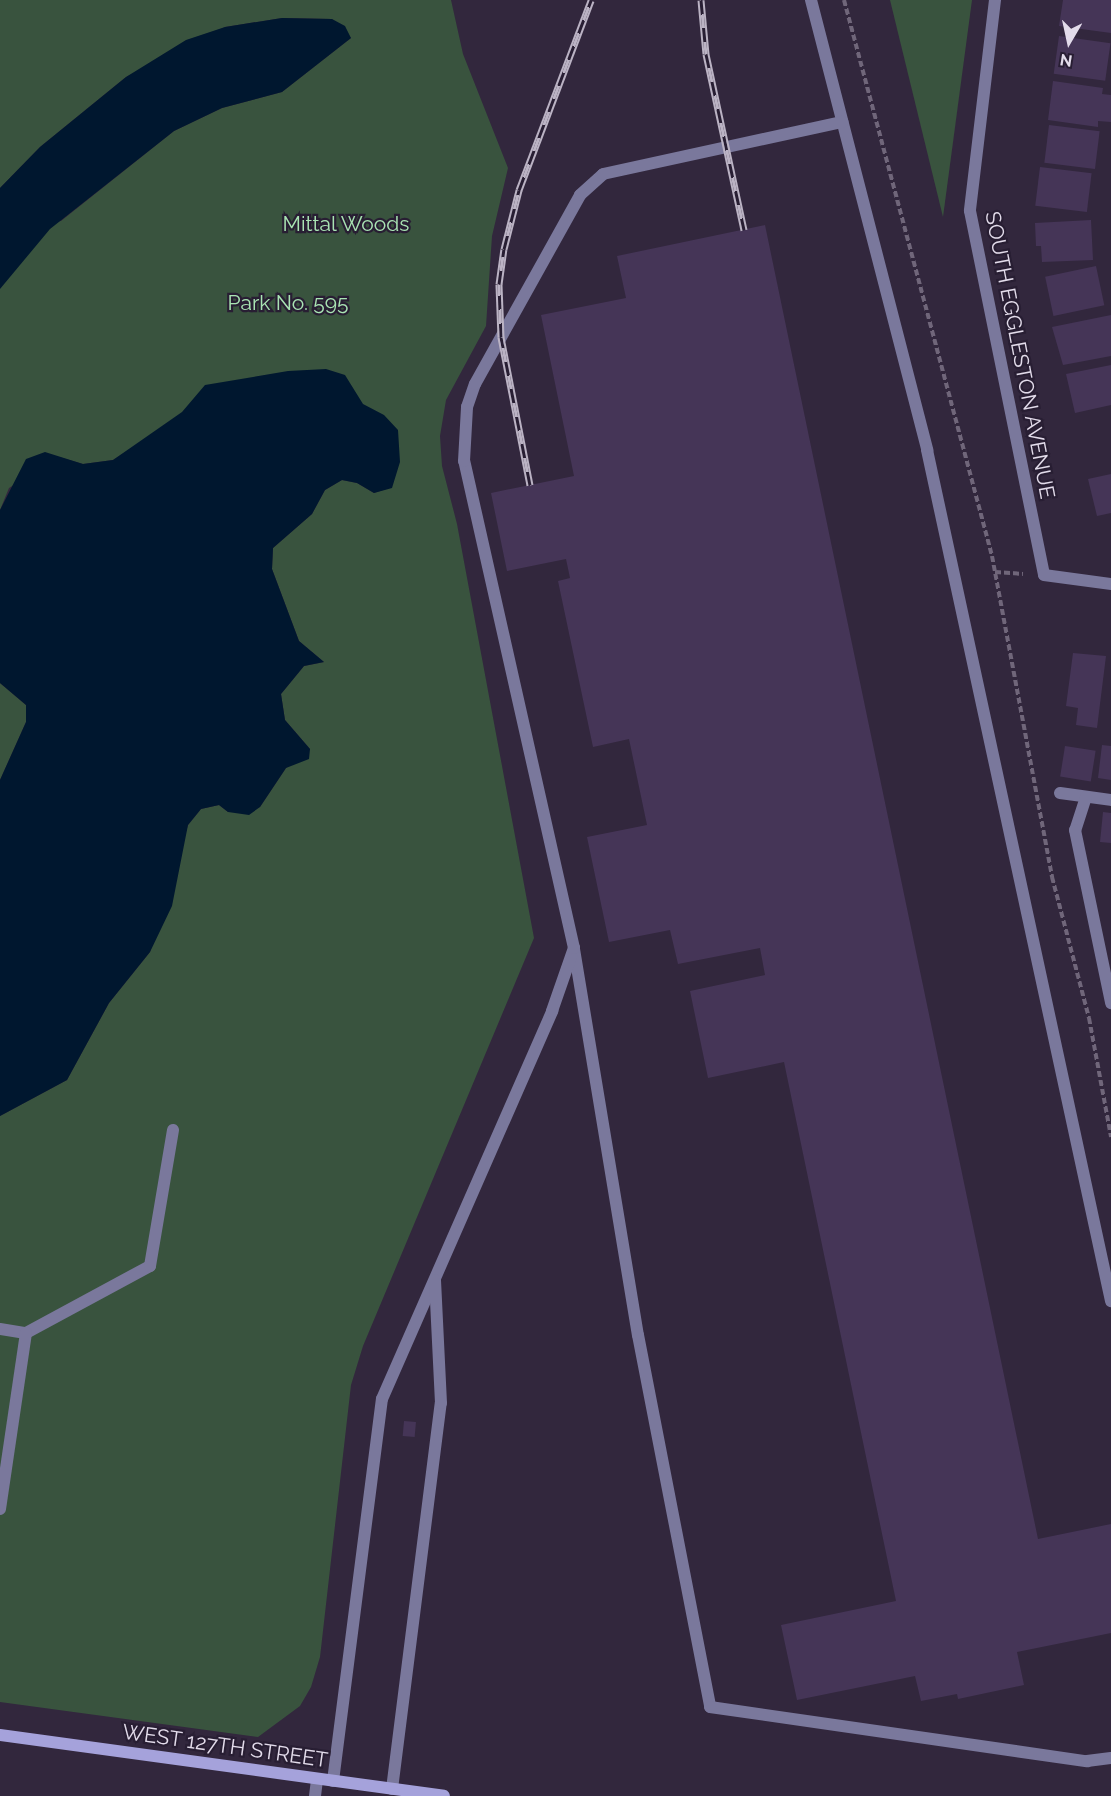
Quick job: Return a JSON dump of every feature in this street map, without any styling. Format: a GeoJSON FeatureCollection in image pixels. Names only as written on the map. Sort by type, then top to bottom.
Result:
{"type":"FeatureCollection","features":[{"type":"Feature","properties":{"kind":"main road","name":"WEST 127TH STREET"},"geometry":{"type":"LineString","coordinates":[[0,1735],[444,1796]]}},
{"type":"Feature","properties":{"kind":"street"},"geometry":{"type":"LineString","coordinates":[[811,0],[927,450],[1111,1301]]}},
{"type":"Feature","properties":{"kind":"street","name":"SOUTH EGGLESTON AVENUE"},"geometry":{"type":"LineString","coordinates":[[995,0],[970,211],[1044,575]]}},
{"type":"Feature","properties":{"kind":"street"},"geometry":{"type":"LineString","coordinates":[[842,122],[603,174],[580,195],[475,384],[466,407],[464,461],[574,948],[638,1335],[710,1707],[1087,1761],[1111,1758]]}},
{"type":"Feature","properties":{"kind":"street"},"geometry":{"type":"LineString","coordinates":[[1044,575],[1111,584]]}},
{"type":"Feature","properties":{"kind":"street"},"geometry":{"type":"LineString","coordinates":[[1060,794],[1111,800]]}},
{"type":"Feature","properties":{"kind":"street"},"geometry":{"type":"LineString","coordinates":[[1086,797],[1075,830],[1111,1003]]}},
{"type":"Feature","properties":{"kind":"street"},"geometry":{"type":"LineString","coordinates":[[333,1781],[382,1399],[552,1011],[574,948]]}},
{"type":"Feature","properties":{"kind":"street"},"geometry":{"type":"LineString","coordinates":[[0,1329],[26,1333],[150,1266],[173,1130]]}},
{"type":"Feature","properties":{"kind":"street"},"geometry":{"type":"LineString","coordinates":[[392,1789],[441,1403],[435,1276]]}},
{"type":"Feature","properties":{"kind":"street"},"geometry":{"type":"LineString","coordinates":[[0,1509],[26,1333]]}},
{"type":"Feature","properties":{"kind":"street"},"geometry":{"type":"LineString","coordinates":[[315,1796],[317,1779]]}},
{"type":"Feature","properties":{"kind":"path"},"geometry":{"type":"LineString","coordinates":[[844,0],[995,572],[1052,877],[1089,1018],[1111,1137]]}},
{"type":"Feature","properties":{"kind":"path"},"geometry":{"type":"LineString","coordinates":[[995,572],[1044,575]]}},
{"type":"Feature","properties":{"kind":"green space"},"geometry":{"type":"Polygon","coordinates":[[[0,0],[451,0],[463,54],[508,168],[492,236],[486,326],[446,400],[440,436],[442,466],[457,524],[534,938],[363,1346],[351,1385],[320,1657],[311,1687],[300,1706],[258,1737],[0,1702],[0,1116],[67,1080],[109,1003],[150,952],[188,825],[201,809],[219,805],[228,812],[260,807],[286,768],[310,749],[285,720],[281,694],[304,666],[324,662],[299,641],[272,569],[273,548],[312,514],[325,490],[342,480],[357,483],[374,493],[392,487],[136,445],[113,460],[83,464],[59,457],[9,488],[0,510],[0,231],[61,221],[174,131],[222,108],[282,92],[351,38],[332,19],[282,18],[225,27],[126,77],[40,147],[0,188],[0,0]]]}},
{"type":"Feature","properties":{"kind":"green space"},"geometry":{"type":"Polygon","coordinates":[[[890,0],[972,0],[943,217],[890,0]]]}},
{"type":"Feature","properties":{"kind":"green space"},"geometry":{"type":"Polygon","coordinates":[[[0,683],[26,705],[26,722],[0,780],[0,683]]]}},
{"type":"Feature","properties":{"kind":"water"},"geometry":{"type":"Polygon","coordinates":[[[282,18],[332,19],[345,26],[351,38],[282,92],[222,108],[174,131],[50,229],[0,289],[0,188],[40,147],[126,77],[186,40],[225,27],[282,18]]]}},
{"type":"Feature","properties":{"kind":"water"},"geometry":{"type":"Polygon","coordinates":[[[326,369],[345,375],[363,404],[384,415],[398,430],[400,462],[392,488],[374,493],[357,483],[342,480],[325,490],[312,514],[273,548],[272,569],[299,641],[324,662],[304,666],[281,694],[285,720],[310,749],[309,759],[286,768],[260,807],[249,815],[228,812],[219,805],[201,809],[188,825],[172,906],[150,952],[109,1003],[67,1080],[0,1116],[0,780],[26,722],[26,705],[0,683],[0,510],[26,459],[45,452],[83,464],[113,460],[182,412],[205,385],[288,371],[326,369]]]}},
{"type":"Feature","properties":{"kind":"building"},"geometry":{"type":"Polygon","coordinates":[[[1063,0],[1111,0],[1111,33],[1059,26],[1063,0]]]}},
{"type":"Feature","properties":{"kind":"building"},"geometry":{"type":"Polygon","coordinates":[[[1059,36],[1110,43],[1105,81],[1054,74],[1059,36]]]}},
{"type":"Feature","properties":{"kind":"building"},"geometry":{"type":"Polygon","coordinates":[[[1053,81],[1103,88],[1102,94],[1111,95],[1111,122],[1098,121],[1098,127],[1048,120],[1053,81]]]}},
{"type":"Feature","properties":{"kind":"building"},"geometry":{"type":"Polygon","coordinates":[[[1049,125],[1100,131],[1095,169],[1044,163],[1049,125]]]}},
{"type":"Feature","properties":{"kind":"building"},"geometry":{"type":"Polygon","coordinates":[[[1040,167],[1092,173],[1087,212],[1035,206],[1040,167]]]}},
{"type":"Feature","properties":{"kind":"building"},"geometry":{"type":"Polygon","coordinates":[[[1091,220],[1093,260],[1042,262],[1041,246],[1036,246],[1035,223],[1091,220]]]}},
{"type":"Feature","properties":{"kind":"building"},"geometry":{"type":"Polygon","coordinates":[[[765,225],[1038,1539],[1111,1524],[1111,1633],[1017,1652],[1024,1685],[958,1699],[957,1694],[921,1701],[915,1676],[797,1700],[781,1625],[896,1601],[784,1062],[708,1078],[690,991],[765,975],[760,948],[678,964],[670,930],[609,942],[587,837],[647,825],[629,739],[593,747],[558,581],[570,578],[566,559],[507,571],[491,493],[574,476],[541,315],[626,298],[617,256],[765,225]]]}},
{"type":"Feature","properties":{"kind":"building"},"geometry":{"type":"Polygon","coordinates":[[[1096,266],[1104,305],[1053,316],[1045,277],[1096,266]]]}},
{"type":"Feature","properties":{"kind":"building"},"geometry":{"type":"Polygon","coordinates":[[[1111,315],[1111,356],[1063,365],[1052,327],[1111,315]]]}},
{"type":"Feature","properties":{"kind":"building"},"geometry":{"type":"Polygon","coordinates":[[[1111,365],[1111,405],[1075,413],[1066,374],[1111,365]]]}},
{"type":"Feature","properties":{"kind":"building"},"geometry":{"type":"Polygon","coordinates":[[[1111,474],[1111,513],[1097,516],[1088,479],[1111,474]]]}},
{"type":"Feature","properties":{"kind":"building"},"geometry":{"type":"Polygon","coordinates":[[[1073,653],[1106,656],[1097,728],[1076,725],[1078,708],[1066,706],[1073,653]]]}},
{"type":"Feature","properties":{"kind":"building"},"geometry":{"type":"Polygon","coordinates":[[[1102,745],[1111,746],[1111,780],[1098,778],[1102,745]]]}},
{"type":"Feature","properties":{"kind":"building"},"geometry":{"type":"Polygon","coordinates":[[[1065,746],[1096,751],[1091,781],[1060,777],[1065,746]]]}},
{"type":"Feature","properties":{"kind":"building"},"geometry":{"type":"Polygon","coordinates":[[[1103,812],[1111,813],[1111,843],[1100,842],[1103,812]]]}},
{"type":"Feature","properties":{"kind":"building"},"geometry":{"type":"Polygon","coordinates":[[[404,1421],[416,1422],[415,1437],[403,1436],[404,1421]]]}},
{"type":"Feature","properties":{"kind":"railway"},"geometry":{"type":"LineString","coordinates":[[530,485],[501,337],[499,284],[504,249],[519,190],[591,0]]}},
{"type":"Feature","properties":{"kind":"railway"},"geometry":{"type":"LineString","coordinates":[[701,0],[706,54],[744,230]]}},
{"type":"Feature","properties":{"kind":"park label","name":"Mittal Woods"},"geometry":{"type":"Point","coordinates":[346,224]}},
{"type":"Feature","properties":{"kind":"park label","name":"Park No. 595"},"geometry":{"type":"Point","coordinates":[288,303]}}]}
